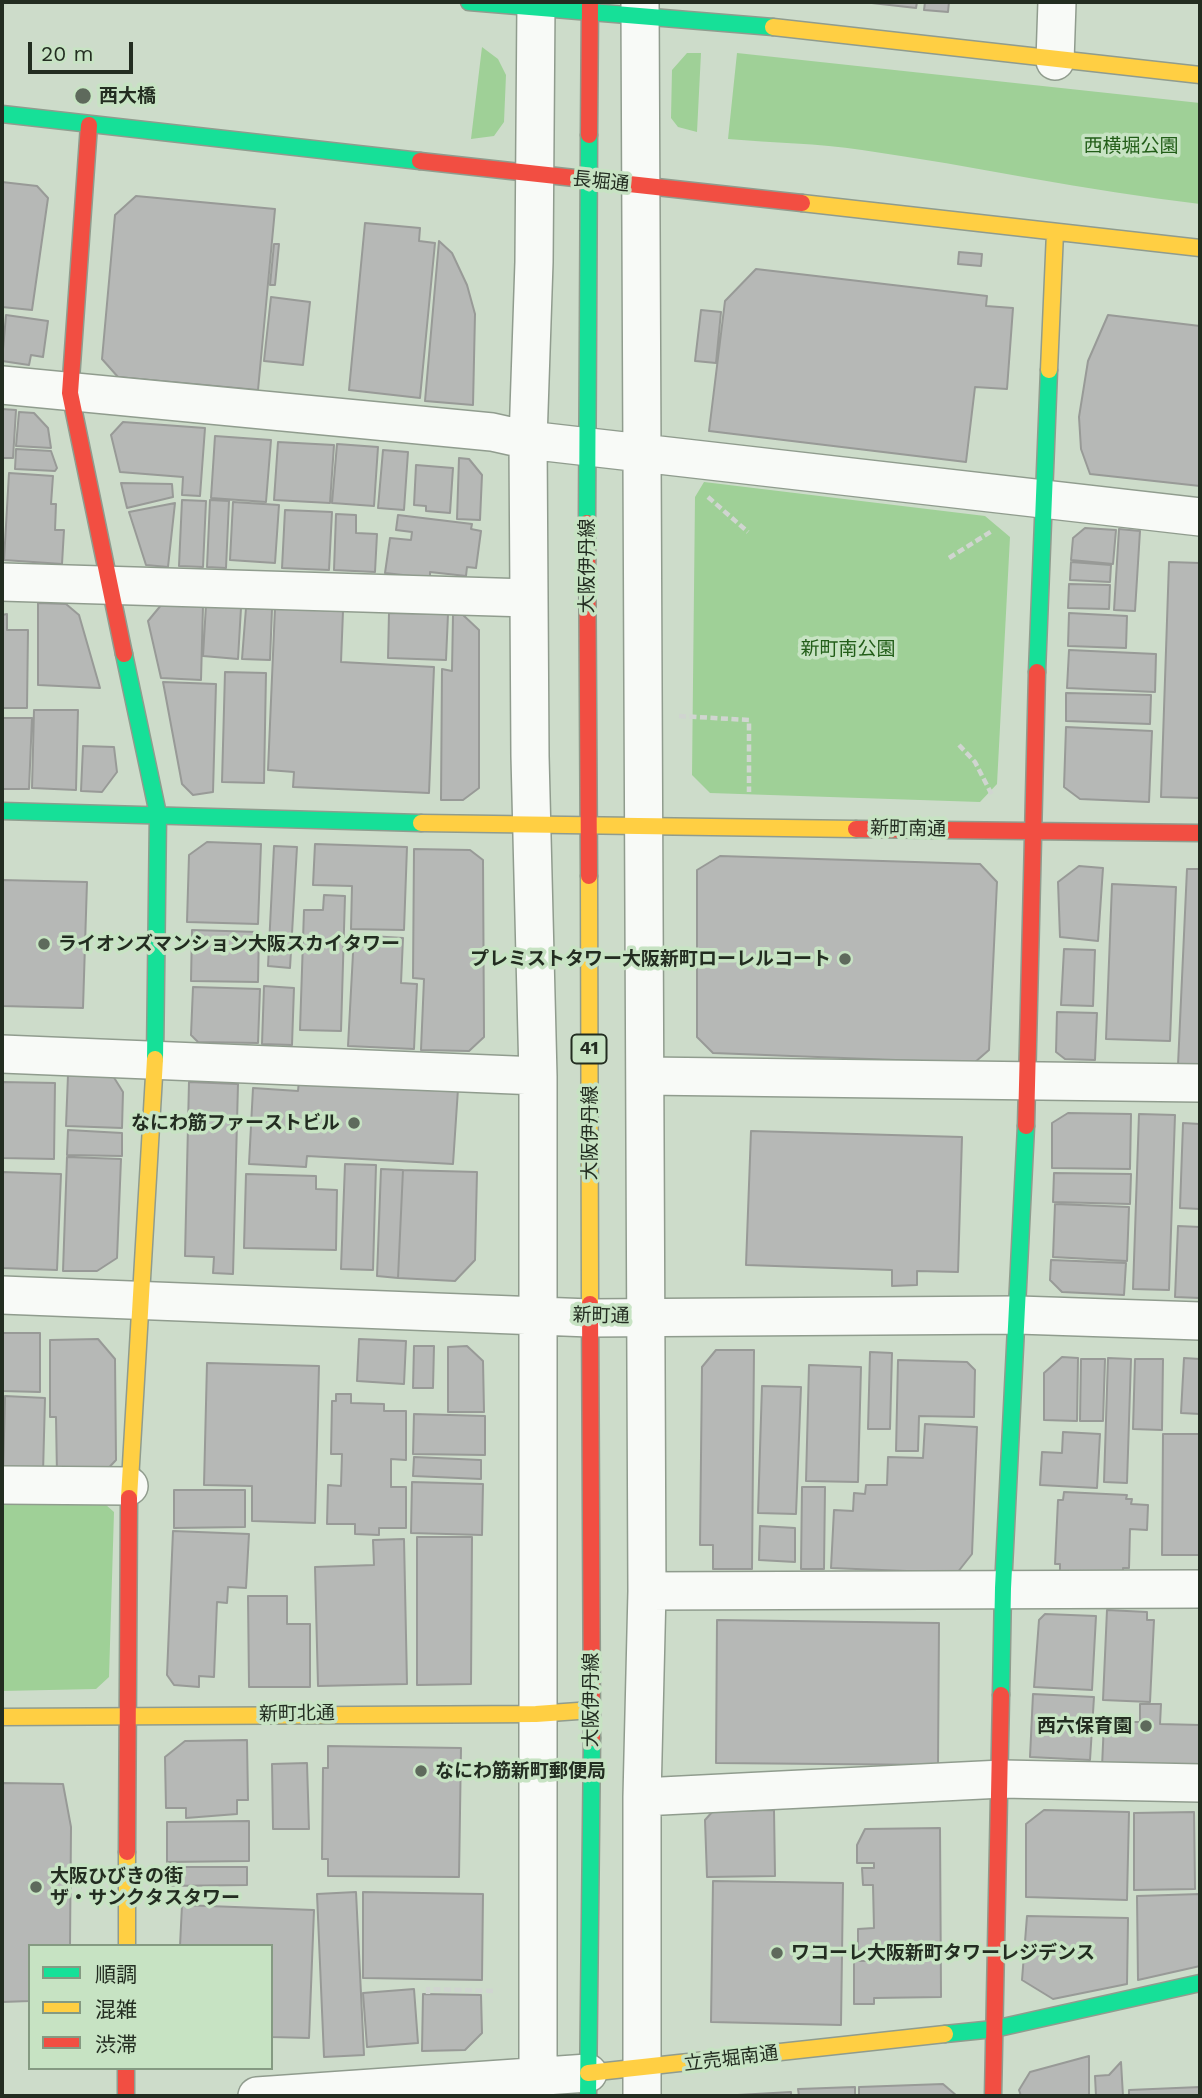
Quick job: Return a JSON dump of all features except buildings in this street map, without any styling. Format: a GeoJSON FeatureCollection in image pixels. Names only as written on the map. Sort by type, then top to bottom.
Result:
{"type":"FeatureCollection","features":[{"type":"Feature","properties":{"kind":"street"},"geometry":{"type":"LineString","coordinates":[[469,2],[640,9],[724,22],[1055,61],[1200,75]]}},
{"type":"Feature","properties":{"kind":"street"},"geometry":{"type":"LineString","coordinates":[[1055,61],[1057,2]]}},
{"type":"Feature","properties":{"kind":"street"},"geometry":{"type":"LineString","coordinates":[[536,5],[528,440],[528,598],[538,1076],[538,2085]]}},
{"type":"Feature","properties":{"kind":"street","name":"大阪伊丹線"},"geometry":{"type":"LineString","coordinates":[[588,2085],[592,1710],[587,447],[589,7]]}},
{"type":"Feature","properties":{"kind":"street"},"geometry":{"type":"LineString","coordinates":[[640,9],[640,453],[631,825],[646,1076],[647,1591],[642,1797],[643,2083]]}},
{"type":"Feature","properties":{"kind":"street","name":"長堀通"},"geometry":{"type":"LineString","coordinates":[[2,114],[1200,248]]}},
{"type":"Feature","properties":{"kind":"street"},"geometry":{"type":"LineString","coordinates":[[89,125],[71,393],[158,814],[155,1060],[143,1300],[129,1486],[127,1944]]}},
{"type":"Feature","properties":{"kind":"street"},"geometry":{"type":"LineString","coordinates":[[993,2096],[1002,1779],[1003,1588],[1028,1079],[1031,831],[1055,232]]}},
{"type":"Feature","properties":{"kind":"street"},"geometry":{"type":"LineString","coordinates":[[2,385],[492,432],[528,440],[1200,517]]}},
{"type":"Feature","properties":{"kind":"street"},"geometry":{"type":"LineString","coordinates":[[2,582],[528,598]]}},
{"type":"Feature","properties":{"kind":"street","name":"新町南通"},"geometry":{"type":"LineString","coordinates":[[2,811],[531,826],[1200,833]]}},
{"type":"Feature","properties":{"kind":"street"},"geometry":{"type":"LineString","coordinates":[[2,1054],[538,1076]]}},
{"type":"Feature","properties":{"kind":"street"},"geometry":{"type":"LineString","coordinates":[[646,1076],[1200,1083]]}},
{"type":"Feature","properties":{"kind":"street","name":"新町通"},"geometry":{"type":"LineString","coordinates":[[2,1296],[590,1318],[1018,1315],[1200,1321]]}},
{"type":"Feature","properties":{"kind":"street"},"geometry":{"type":"LineString","coordinates":[[2,1485],[129,1486]]}},
{"type":"Feature","properties":{"kind":"street"},"geometry":{"type":"LineString","coordinates":[[647,1591],[1200,1589]]}},
{"type":"Feature","properties":{"kind":"street","name":"新町北通"},"geometry":{"type":"LineString","coordinates":[[2,1717],[536,1714],[592,1710]]}},
{"type":"Feature","properties":{"kind":"street"},"geometry":{"type":"LineString","coordinates":[[642,1797],[1002,1779],[1200,1783]]}},
{"type":"Feature","properties":{"kind":"street","name":"立売堀南通"},"geometry":{"type":"LineString","coordinates":[[257,2096],[643,2083],[994,2029],[1200,1983]]}},
{"type":"Feature","properties":{"kind":"street"},"geometry":{"type":"LineString","coordinates":[[126,2070],[126,2096]]}},
{"type":"Feature","properties":{"kind":"path"},"geometry":{"type":"LineString","coordinates":[[699,489],[748,532]]}},
{"type":"Feature","properties":{"kind":"path"},"geometry":{"type":"LineString","coordinates":[[949,558],[993,530]]}},
{"type":"Feature","properties":{"kind":"path"},"geometry":{"type":"LineString","coordinates":[[678,716],[749,720],[748,800]]}},
{"type":"Feature","properties":{"kind":"path"},"geometry":{"type":"LineString","coordinates":[[959,745],[975,762],[993,796]]}},
{"type":"Feature","properties":{"kind":"path"},"geometry":{"type":"LineString","coordinates":[[428,1994],[428,1989],[494,1991]]}},
{"type":"Feature","properties":{"kind":"green space"},"geometry":{"type":"Polygon","coordinates":[[[482,47],[498,59],[506,75],[504,122],[494,136],[471,139],[482,47]]]}},
{"type":"Feature","properties":{"kind":"green space"},"geometry":{"type":"Polygon","coordinates":[[[687,53],[701,53],[697,132],[678,127],[671,118],[672,70],[687,53]]]}},
{"type":"Feature","properties":{"kind":"green space","name":"西横堀公園"},"geometry":{"type":"Polygon","coordinates":[[[737,53],[1200,103],[1200,204],[845,148],[728,139],[737,53]]]}},
{"type":"Feature","properties":{"kind":"green space","name":"新町南公園"},"geometry":{"type":"Polygon","coordinates":[[[704,482],[985,516],[1010,537],[997,784],[980,802],[710,793],[692,775],[695,497],[704,482]]]}},
{"type":"Feature","properties":{"kind":"green space"},"geometry":{"type":"Polygon","coordinates":[[[2,1496],[97,1497],[114,1512],[109,1677],[96,1689],[2,1691],[2,1496]]]}},
{"type":"Feature","properties":{"kind":"traffic: fast"},"geometry":{"type":"LineString","coordinates":[[469,2],[773,27]]}},
{"type":"Feature","properties":{"kind":"traffic: fast"},"geometry":{"type":"LineString","coordinates":[[2,114],[420,161]]}},
{"type":"Feature","properties":{"kind":"traffic: fast"},"geometry":{"type":"LineString","coordinates":[[587,523],[589,135]]}},
{"type":"Feature","properties":{"kind":"traffic: fast"},"geometry":{"type":"LineString","coordinates":[[1037,672],[1049,370]]}},
{"type":"Feature","properties":{"kind":"traffic: fast"},"geometry":{"type":"LineString","coordinates":[[124,654],[158,814],[155,1059]]}},
{"type":"Feature","properties":{"kind":"traffic: fast"},"geometry":{"type":"LineString","coordinates":[[2,811],[421,823]]}},
{"type":"Feature","properties":{"kind":"traffic: fast"},"geometry":{"type":"LineString","coordinates":[[1001,1695],[1003,1588],[1026,1126]]}},
{"type":"Feature","properties":{"kind":"traffic: fast"},"geometry":{"type":"LineString","coordinates":[[588,2096],[592,1738]]}},
{"type":"Feature","properties":{"kind":"traffic: fast"},"geometry":{"type":"LineString","coordinates":[[945,2034],[994,2029],[1200,1983]]}},
{"type":"Feature","properties":{"kind":"traffic: slow"},"geometry":{"type":"LineString","coordinates":[[773,27],[1200,75]]}},
{"type":"Feature","properties":{"kind":"traffic: slow"},"geometry":{"type":"LineString","coordinates":[[802,203],[1200,248]]}},
{"type":"Feature","properties":{"kind":"traffic: slow"},"geometry":{"type":"LineString","coordinates":[[1049,370],[1055,232]]}},
{"type":"Feature","properties":{"kind":"traffic: slow"},"geometry":{"type":"LineString","coordinates":[[421,823],[856,829]]}},
{"type":"Feature","properties":{"kind":"traffic: slow"},"geometry":{"type":"LineString","coordinates":[[589,876],[590,1304]]}},
{"type":"Feature","properties":{"kind":"traffic: slow"},"geometry":{"type":"LineString","coordinates":[[129,1498],[155,1059]]}},
{"type":"Feature","properties":{"kind":"traffic: slow"},"geometry":{"type":"LineString","coordinates":[[2,1717],[536,1714],[592,1710]]}},
{"type":"Feature","properties":{"kind":"traffic: slow"},"geometry":{"type":"LineString","coordinates":[[127,1852],[127,1944]]}},
{"type":"Feature","properties":{"kind":"traffic: slow"},"geometry":{"type":"LineString","coordinates":[[588,2073],[945,2034]]}},
{"type":"Feature","properties":{"kind":"traffic: jam"},"geometry":{"type":"LineString","coordinates":[[589,135],[590,2]]}},
{"type":"Feature","properties":{"kind":"traffic: jam"},"geometry":{"type":"LineString","coordinates":[[89,125],[70,393],[124,654]]}},
{"type":"Feature","properties":{"kind":"traffic: jam"},"geometry":{"type":"LineString","coordinates":[[420,161],[802,203]]}},
{"type":"Feature","properties":{"kind":"traffic: jam"},"geometry":{"type":"LineString","coordinates":[[587,523],[589,876]]}},
{"type":"Feature","properties":{"kind":"traffic: jam"},"geometry":{"type":"LineString","coordinates":[[1026,1126],[1037,672]]}},
{"type":"Feature","properties":{"kind":"traffic: jam"},"geometry":{"type":"LineString","coordinates":[[856,829],[1200,833]]}},
{"type":"Feature","properties":{"kind":"traffic: jam"},"geometry":{"type":"LineString","coordinates":[[590,1304],[592,1738]]}},
{"type":"Feature","properties":{"kind":"traffic: jam"},"geometry":{"type":"LineString","coordinates":[[127,1852],[129,1498]]}},
{"type":"Feature","properties":{"kind":"traffic: jam"},"geometry":{"type":"LineString","coordinates":[[993,2096],[1001,1695]]}},
{"type":"Feature","properties":{"kind":"traffic: jam"},"geometry":{"type":"LineString","coordinates":[[126,2070],[126,2096]]}},
{"type":"Feature","properties":{"kind":"place","name":"西大橋"},"geometry":{"type":"Point","coordinates":[83,96]}},
{"type":"Feature","properties":{"kind":"place","name":"ライオンズマンション大阪スカイタワー"},"geometry":{"type":"Point","coordinates":[44,944]}},
{"type":"Feature","properties":{"kind":"place","name":"プレミストタワー大阪新町ローレルコート"},"geometry":{"type":"Point","coordinates":[845,959]}},
{"type":"Feature","properties":{"kind":"place","name":"なにわ筋ファーストビル"},"geometry":{"type":"Point","coordinates":[354,1123]}},
{"type":"Feature","properties":{"kind":"place","name":"西六保育園"},"geometry":{"type":"Point","coordinates":[1146,1726]}},
{"type":"Feature","properties":{"kind":"place","name":"なにわ筋新町郵便局"},"geometry":{"type":"Point","coordinates":[421,1771]}},
{"type":"Feature","properties":{"kind":"place","name":"大阪ひびきの街 ザ・サンクタスタワー"},"geometry":{"type":"Point","coordinates":[36,1887]}},
{"type":"Feature","properties":{"kind":"place","name":"ワコーレ大阪新町タワーレジデンス"},"geometry":{"type":"Point","coordinates":[777,1953]}}]}
